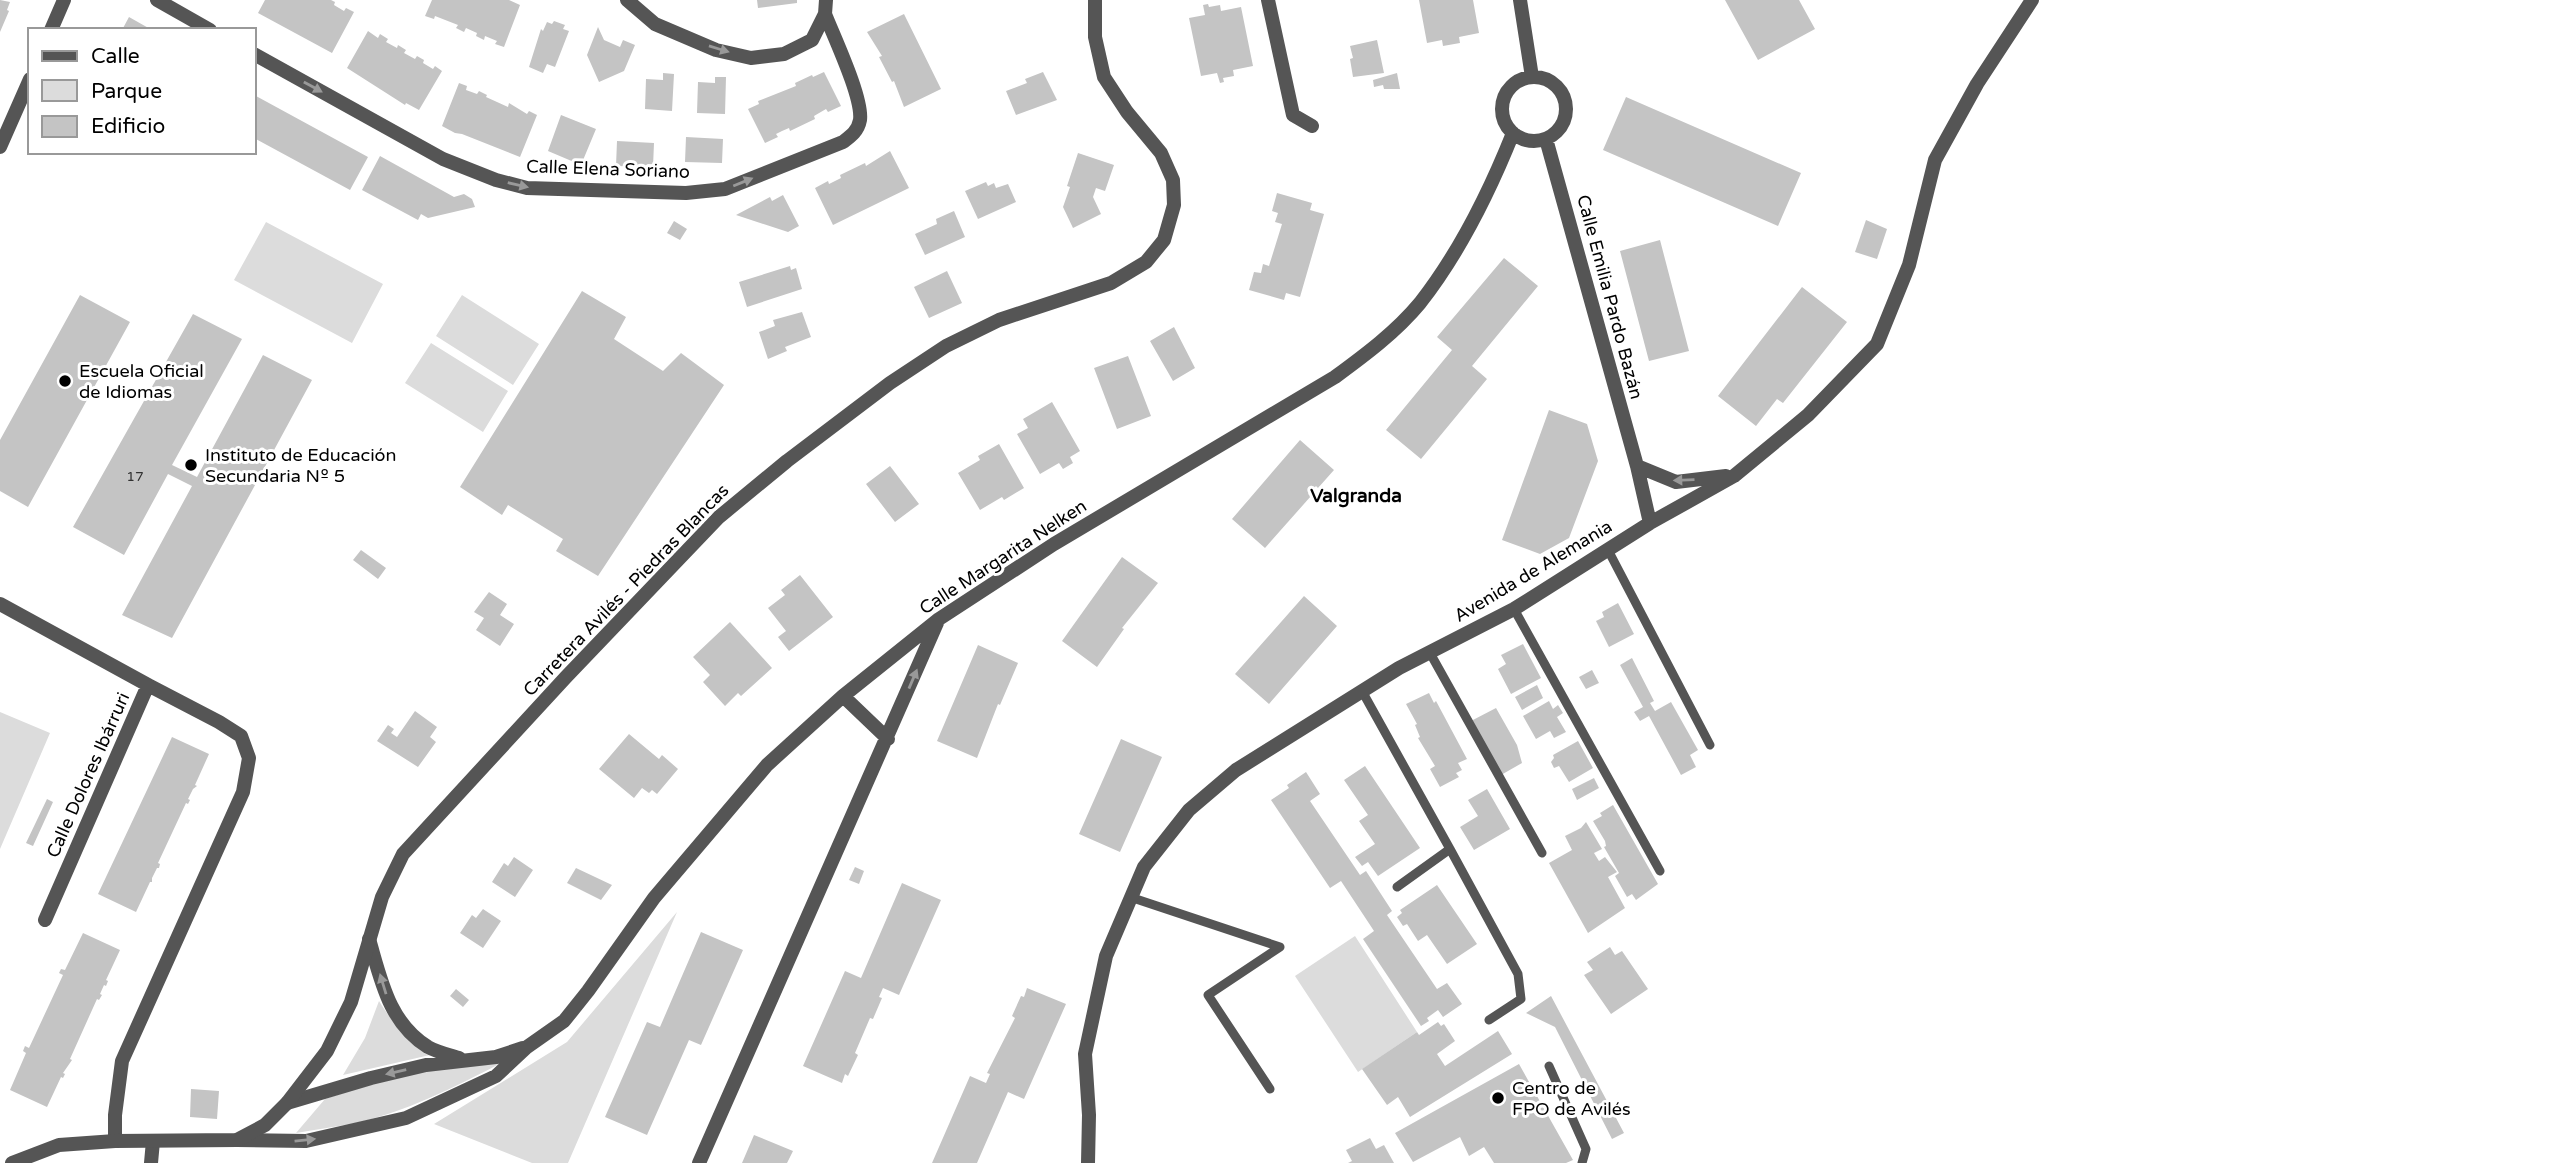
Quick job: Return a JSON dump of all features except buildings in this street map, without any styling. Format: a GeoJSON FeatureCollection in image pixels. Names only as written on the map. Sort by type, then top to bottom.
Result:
{"type":"FeatureCollection","features":[{"type":"Feature","properties":{"kind":"street"},"geometry":{"type":"LineString","coordinates":[[52,28],[64,0]]}},
{"type":"Feature","properties":{"kind":"street"},"geometry":{"type":"LineString","coordinates":[[157,0],[207,28]]}},
{"type":"Feature","properties":{"kind":"street"},"geometry":{"type":"LineString","coordinates":[[627,0],[655,24],[716,50],[751,58],[784,54],[812,40],[826,7]]}},
{"type":"Feature","properties":{"kind":"street","name":"Carretera Avilés - Piedras Blancas"},"geometry":{"type":"LineString","coordinates":[[12,1163],[59,1146],[115,1141],[237,1140],[265,1125],[287,1103],[327,1051],[351,1002],[382,897],[403,854],[566,677],[719,517],[787,461],[890,383],[946,346],[999,320],[1111,283],[1146,262],[1164,240],[1174,205],[1173,180],[1161,153],[1127,112],[1104,77],[1095,37],[1095,0]]}},
{"type":"Feature","properties":{"kind":"street"},"geometry":{"type":"LineString","coordinates":[[1268,0],[1293,116],[1312,125]]}},
{"type":"Feature","properties":{"kind":"street"},"geometry":{"type":"LineString","coordinates":[[1520,0],[1532,77]]}},
{"type":"Feature","properties":{"kind":"street","name":"Avenida de Alemania"},"geometry":{"type":"LineString","coordinates":[[1088,1163],[1089,1115],[1085,1054],[1106,956],[1144,867],[1189,810],[1236,770],[1362,691],[1514,609],[1650,523],[1734,475],[1808,415],[1877,344],[1909,265],[1935,160],[1977,84],[2032,0]]}},
{"type":"Feature","properties":{"kind":"street","name":"Calle Elena Soriano"},"geometry":{"type":"LineString","coordinates":[[256,55],[443,159],[496,180],[527,188],[686,193],[725,189],[843,142],[856,132],[860,120],[857,99],[826,7]]}},
{"type":"Feature","properties":{"kind":"street"},"geometry":{"type":"LineString","coordinates":[[1532,77],[1548,80],[1564,96],[1566,110],[1563,123],[1558,131],[1546,139],[1527,140],[1513,133],[1503,118],[1502,108],[1506,94],[1518,81],[1532,77]]}},
{"type":"Feature","properties":{"kind":"street"},"geometry":{"type":"LineString","coordinates":[[0,147],[28,84]]}},
{"type":"Feature","properties":{"kind":"street","name":"Calle Margarita Nelken"},"geometry":{"type":"LineString","coordinates":[[527,1047],[564,1021],[654,898],[767,765],[843,696],[939,619],[1054,544],[1335,377],[1377,346],[1419,304],[1458,248],[1496,175],[1513,133]]}},
{"type":"Feature","properties":{"kind":"street","name":"Calle Emilia Pardo Bazán"},"geometry":{"type":"LineString","coordinates":[[1546,139],[1637,466],[1650,523]]}},
{"type":"Feature","properties":{"kind":"street"},"geometry":{"type":"LineString","coordinates":[[1637,466],[1676,482],[1734,475]]}},
{"type":"Feature","properties":{"kind":"street","name":"Calle Dolores Ibárruri"},"geometry":{"type":"LineString","coordinates":[[0,604],[148,685],[45,920]]}},
{"type":"Feature","properties":{"kind":"street"},"geometry":{"type":"LineString","coordinates":[[699,1163],[939,619]]}},
{"type":"Feature","properties":{"kind":"street"},"geometry":{"type":"LineString","coordinates":[[115,1141],[115,1115],[122,1061],[243,792],[249,758],[241,736],[148,685]]}},
{"type":"Feature","properties":{"kind":"street"},"geometry":{"type":"LineString","coordinates":[[843,696],[888,739]]}},
{"type":"Feature","properties":{"kind":"street"},"geometry":{"type":"LineString","coordinates":[[369,939],[387,1000],[406,1030],[429,1048],[463,1060]]}},
{"type":"Feature","properties":{"kind":"street"},"geometry":{"type":"LineString","coordinates":[[287,1103],[371,1077],[426,1065],[496,1057],[527,1047]]}},
{"type":"Feature","properties":{"kind":"street"},"geometry":{"type":"LineString","coordinates":[[237,1140],[306,1141],[405,1118],[496,1076],[527,1047]]}},
{"type":"Feature","properties":{"kind":"street"},"geometry":{"type":"LineString","coordinates":[[151,1163],[153,1141]]}},
{"type":"Feature","properties":{"kind":"lane"},"geometry":{"type":"LineString","coordinates":[[1608,550],[1710,745]]}},
{"type":"Feature","properties":{"kind":"lane"},"geometry":{"type":"LineString","coordinates":[[1514,609],[1660,871]]}},
{"type":"Feature","properties":{"kind":"lane"},"geometry":{"type":"LineString","coordinates":[[1430,653],[1542,853]]}},
{"type":"Feature","properties":{"kind":"lane"},"geometry":{"type":"LineString","coordinates":[[1362,691],[1518,974],[1521,999],[1489,1020]]}},
{"type":"Feature","properties":{"kind":"lane"},"geometry":{"type":"LineString","coordinates":[[1397,887],[1450,849]]}},
{"type":"Feature","properties":{"kind":"lane"},"geometry":{"type":"LineString","coordinates":[[1130,897],[1280,947],[1208,995],[1270,1089]]}},
{"type":"Feature","properties":{"kind":"lane"},"geometry":{"type":"LineString","coordinates":[[1549,1066],[1587,1149],[1582,1163]]}},
{"type":"Feature","properties":{"kind":"green space"},"geometry":{"type":"Polygon","coordinates":[[[266,222],[383,284],[352,343],[234,280],[266,222]]]}},
{"type":"Feature","properties":{"kind":"green space"},"geometry":{"type":"Polygon","coordinates":[[[462,295],[539,344],[513,385],[436,336],[462,295]]]}},
{"type":"Feature","properties":{"kind":"green space"},"geometry":{"type":"Polygon","coordinates":[[[431,343],[508,391],[483,432],[405,383],[431,343]]]}},
{"type":"Feature","properties":{"kind":"green space"},"geometry":{"type":"Polygon","coordinates":[[[0,712],[50,733],[0,849],[0,712]]]}},
{"type":"Feature","properties":{"kind":"green space"},"geometry":{"type":"Polygon","coordinates":[[[677,912],[568,1163],[532,1163],[434,1124],[567,1042],[677,912]]]}},
{"type":"Feature","properties":{"kind":"green space"},"geometry":{"type":"Polygon","coordinates":[[[1355,936],[1417,1032],[1358,1072],[1295,976],[1355,936]]]}},
{"type":"Feature","properties":{"kind":"green space"},"geometry":{"type":"Polygon","coordinates":[[[379,1001],[402,1031],[430,1055],[343,1075],[365,1038],[379,1001]]]}},
{"type":"Feature","properties":{"kind":"green space"},"geometry":{"type":"Polygon","coordinates":[[[503,1062],[448,1090],[390,1113],[351,1124],[296,1133],[325,1099],[386,1079],[427,1070],[503,1062]]]}},
{"type":"Feature","properties":{"kind":"place","name":"Escuela Oficial de Idiomas"},"geometry":{"type":"Point","coordinates":[65,381]}},
{"type":"Feature","properties":{"kind":"place","name":"Instituto de Educación Secundaria Nº 5"},"geometry":{"type":"Point","coordinates":[191,465]}},
{"type":"Feature","properties":{"kind":"place","name":"Centro de FPO de Avilés"},"geometry":{"type":"Point","coordinates":[1498,1098]}},
{"type":"Feature","properties":{"kind":"district","name":"Valgranda"},"geometry":{"type":"Point","coordinates":[1356,495]}}]}
